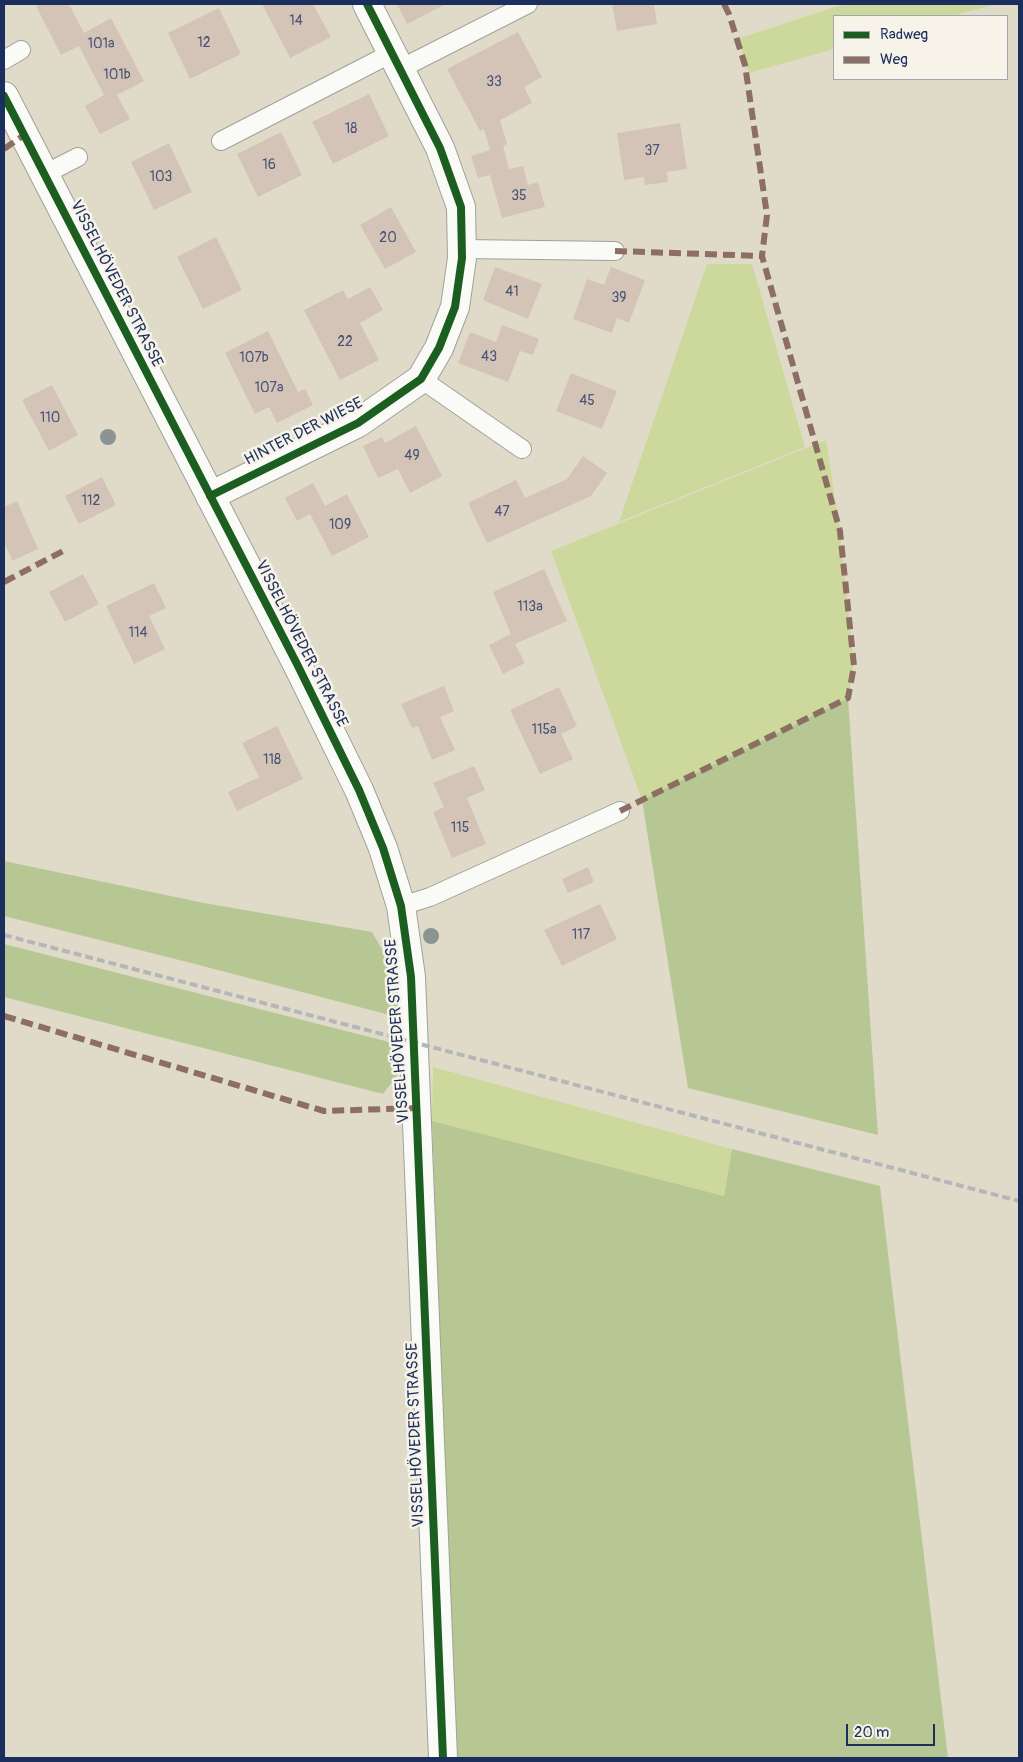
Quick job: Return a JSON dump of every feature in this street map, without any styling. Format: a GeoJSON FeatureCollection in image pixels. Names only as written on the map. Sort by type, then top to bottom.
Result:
{"type":"FeatureCollection","features":[{"type":"Feature","properties":{"kind":"street","name":"HINTER DER WIESE"},"geometry":{"type":"LineString","coordinates":[[210,496],[358,423],[421,379],[439,348],[455,307],[463,249],[461,208],[440,148],[367,4]]}},
{"type":"Feature","properties":{"kind":"street","name":"VISSELHÖVEDER STRASSE"},"geometry":{"type":"LineString","coordinates":[[4,96],[309,688],[359,790],[384,848],[402,906],[411,977],[442,1758]]}},
{"type":"Feature","properties":{"kind":"lane"},"geometry":{"type":"LineString","coordinates":[[221,141],[396,61],[528,4]]}},
{"type":"Feature","properties":{"kind":"lane"},"geometry":{"type":"LineString","coordinates":[[4,60],[22,50]]}},
{"type":"Feature","properties":{"kind":"lane"},"geometry":{"type":"LineString","coordinates":[[44,174],[78,157]]}},
{"type":"Feature","properties":{"kind":"lane"},"geometry":{"type":"LineString","coordinates":[[463,249],[615,251]]}},
{"type":"Feature","properties":{"kind":"lane"},"geometry":{"type":"LineString","coordinates":[[421,379],[522,448]]}},
{"type":"Feature","properties":{"kind":"lane"},"geometry":{"type":"LineString","coordinates":[[402,906],[430,897],[620,811]]}},
{"type":"Feature","properties":{"kind":"green space"},"geometry":{"type":"Polygon","coordinates":[[[844,4],[997,4],[956,15],[833,15],[833,49],[749,73],[737,39],[844,4]]]}},
{"type":"Feature","properties":{"kind":"green space"},"geometry":{"type":"Polygon","coordinates":[[[707,264],[752,264],[805,447],[619,522],[707,264]]]}},
{"type":"Feature","properties":{"kind":"green space"},"geometry":{"type":"Polygon","coordinates":[[[826,440],[840,531],[854,666],[848,698],[642,800],[551,551],[826,440]]]}},
{"type":"Feature","properties":{"kind":"green space"},"geometry":{"type":"Polygon","coordinates":[[[848,698],[878,1135],[688,1088],[642,800],[848,698]]]}},
{"type":"Feature","properties":{"kind":"green space"},"geometry":{"type":"Polygon","coordinates":[[[4,861],[204,903],[372,932],[402,984],[405,1019],[4,916],[4,861]]]}},
{"type":"Feature","properties":{"kind":"green space"},"geometry":{"type":"Polygon","coordinates":[[[4,944],[401,1045],[401,1070],[383,1094],[4,997],[4,944]]]}},
{"type":"Feature","properties":{"kind":"green space"},"geometry":{"type":"Polygon","coordinates":[[[433,1067],[732,1149],[724,1196],[432,1121],[433,1067]]]}},
{"type":"Feature","properties":{"kind":"green space"},"geometry":{"type":"Polygon","coordinates":[[[432,1121],[724,1196],[732,1149],[880,1186],[948,1758],[454,1758],[432,1121]]]}},
{"type":"Feature","properties":{"kind":"building"},"geometry":{"type":"Polygon","coordinates":[[[40,4],[69,4],[84,33],[111,18],[144,81],[117,95],[130,119],[100,134],[85,106],[104,95],[79,46],[61,55],[36,6],[40,4]]]}},
{"type":"Feature","properties":{"kind":"building"},"geometry":{"type":"Polygon","coordinates":[[[262,4],[313,4],[331,37],[290,58],[262,4]]]}},
{"type":"Feature","properties":{"kind":"building"},"geometry":{"type":"Polygon","coordinates":[[[397,4],[446,4],[407,24],[397,4]]]}},
{"type":"Feature","properties":{"kind":"building"},"geometry":{"type":"Polygon","coordinates":[[[612,4],[654,4],[657,24],[617,31],[612,4]]]}},
{"type":"Feature","properties":{"kind":"building"},"geometry":{"type":"Polygon","coordinates":[[[219,8],[241,54],[190,79],[168,33],[219,8]]]}},
{"type":"Feature","properties":{"kind":"building"},"geometry":{"type":"Polygon","coordinates":[[[518,32],[542,77],[524,87],[532,103],[500,120],[507,144],[503,146],[509,169],[523,166],[528,185],[538,182],[545,207],[502,218],[490,175],[478,178],[471,156],[490,150],[484,129],[480,131],[447,69],[518,32]]]}},
{"type":"Feature","properties":{"kind":"building"},"geometry":{"type":"Polygon","coordinates":[[[369,94],[389,136],[333,164],[312,122],[369,94]]]}},
{"type":"Feature","properties":{"kind":"building"},"geometry":{"type":"Polygon","coordinates":[[[680,123],[687,169],[667,172],[668,182],[645,185],[644,177],[624,180],[617,133],[680,123]]]}},
{"type":"Feature","properties":{"kind":"building"},"geometry":{"type":"Polygon","coordinates":[[[281,132],[302,175],[258,197],[237,154],[281,132]]]}},
{"type":"Feature","properties":{"kind":"building"},"geometry":{"type":"Polygon","coordinates":[[[169,143],[192,192],[154,210],[131,162],[169,143]]]}},
{"type":"Feature","properties":{"kind":"building"},"geometry":{"type":"Polygon","coordinates":[[[391,207],[416,252],[385,269],[360,225],[391,207]]]}},
{"type":"Feature","properties":{"kind":"building"},"geometry":{"type":"Polygon","coordinates":[[[216,237],[242,290],[203,309],[177,257],[216,237]]]}},
{"type":"Feature","properties":{"kind":"building"},"geometry":{"type":"Polygon","coordinates":[[[495,267],[542,284],[528,319],[483,300],[495,267]]]}},
{"type":"Feature","properties":{"kind":"building"},"geometry":{"type":"Polygon","coordinates":[[[611,267],[645,280],[629,323],[617,318],[612,333],[573,319],[587,279],[604,285],[611,267]]]}},
{"type":"Feature","properties":{"kind":"building"},"geometry":{"type":"Polygon","coordinates":[[[370,287],[383,310],[360,323],[379,360],[340,380],[304,310],[343,290],[348,299],[370,287]]]}},
{"type":"Feature","properties":{"kind":"building"},"geometry":{"type":"Polygon","coordinates":[[[502,325],[539,339],[533,355],[520,351],[508,382],[458,363],[470,332],[496,342],[502,325]]]}},
{"type":"Feature","properties":{"kind":"building"},"geometry":{"type":"Polygon","coordinates":[[[268,331],[298,392],[305,389],[313,405],[277,423],[269,407],[255,414],[225,353],[268,331]]]}},
{"type":"Feature","properties":{"kind":"building"},"geometry":{"type":"Polygon","coordinates":[[[571,373],[617,391],[602,429],[556,411],[571,373]]]}},
{"type":"Feature","properties":{"kind":"building"},"geometry":{"type":"Polygon","coordinates":[[[52,385],[78,435],[49,451],[22,400],[52,385]]]}},
{"type":"Feature","properties":{"kind":"building"},"geometry":{"type":"Polygon","coordinates":[[[416,426],[442,476],[410,493],[398,469],[378,478],[363,446],[382,437],[385,443],[416,426]]]}},
{"type":"Feature","properties":{"kind":"building"},"geometry":{"type":"Polygon","coordinates":[[[583,456],[607,473],[591,496],[487,543],[468,503],[516,480],[525,498],[567,479],[583,456]]]}},
{"type":"Feature","properties":{"kind":"building"},"geometry":{"type":"Polygon","coordinates":[[[102,477],[116,505],[79,524],[65,496],[102,477]]]}},
{"type":"Feature","properties":{"kind":"building"},"geometry":{"type":"Polygon","coordinates":[[[313,483],[325,506],[347,494],[369,537],[332,556],[310,514],[297,521],[285,498],[313,483]]]}},
{"type":"Feature","properties":{"kind":"building"},"geometry":{"type":"Polygon","coordinates":[[[17,501],[38,549],[12,561],[4,542],[4,507],[17,501]]]}},
{"type":"Feature","properties":{"kind":"building"},"geometry":{"type":"Polygon","coordinates":[[[544,569],[567,621],[515,644],[525,663],[503,674],[489,645],[511,634],[493,592],[544,569]]]}},
{"type":"Feature","properties":{"kind":"building"},"geometry":{"type":"Polygon","coordinates":[[[83,574],[99,604],[65,622],[49,592],[83,574]]]}},
{"type":"Feature","properties":{"kind":"building"},"geometry":{"type":"Polygon","coordinates":[[[154,583],[166,608],[149,616],[165,649],[134,664],[106,606],[154,583]]]}},
{"type":"Feature","properties":{"kind":"building"},"geometry":{"type":"Polygon","coordinates":[[[444,686],[454,711],[440,717],[455,750],[432,760],[418,726],[412,728],[401,704],[444,686]]]}},
{"type":"Feature","properties":{"kind":"building"},"geometry":{"type":"Polygon","coordinates":[[[559,687],[577,726],[561,734],[573,759],[540,774],[510,710],[559,687]]]}},
{"type":"Feature","properties":{"kind":"building"},"geometry":{"type":"Polygon","coordinates":[[[277,726],[303,779],[237,811],[228,792],[259,777],[242,743],[277,726]]]}},
{"type":"Feature","properties":{"kind":"building"},"geometry":{"type":"Polygon","coordinates":[[[474,766],[485,790],[467,798],[486,844],[452,858],[433,812],[444,807],[433,783],[474,766]]]}},
{"type":"Feature","properties":{"kind":"building"},"geometry":{"type":"Polygon","coordinates":[[[588,867],[594,882],[568,893],[562,879],[588,867]]]}},
{"type":"Feature","properties":{"kind":"building"},"geometry":{"type":"Polygon","coordinates":[[[600,904],[617,939],[562,966],[544,930],[600,904]]]}},
{"type":"Feature","properties":{"kind":"railway"},"geometry":{"type":"LineString","coordinates":[[4,935],[1019,1201]]}},
{"type":"Feature","properties":{"kind":"marked path"},"geometry":{"type":"LineString","coordinates":[[620,811],[848,698],[854,666],[840,531],[762,256],[767,215],[745,65],[724,4]]}},
{"type":"Feature","properties":{"kind":"marked path"},"geometry":{"type":"LineString","coordinates":[[4,149],[24,135]]}},
{"type":"Feature","properties":{"kind":"marked path"},"geometry":{"type":"LineString","coordinates":[[615,251],[762,256]]}},
{"type":"Feature","properties":{"kind":"marked path"},"geometry":{"type":"LineString","coordinates":[[4,582],[65,550]]}},
{"type":"Feature","properties":{"kind":"marked path"},"geometry":{"type":"LineString","coordinates":[[4,1016],[324,1111],[417,1108]]}},
{"type":"Feature","properties":{"kind":"cycle path"},"geometry":{"type":"LineString","coordinates":[[210,496],[358,423],[421,379],[439,348],[455,307],[462,258],[461,207],[440,148],[367,4]]}},
{"type":"Feature","properties":{"kind":"cycle path"},"geometry":{"type":"LineString","coordinates":[[4,96],[297,664],[359,790],[383,848],[401,906],[411,977],[443,1758]]}}]}
